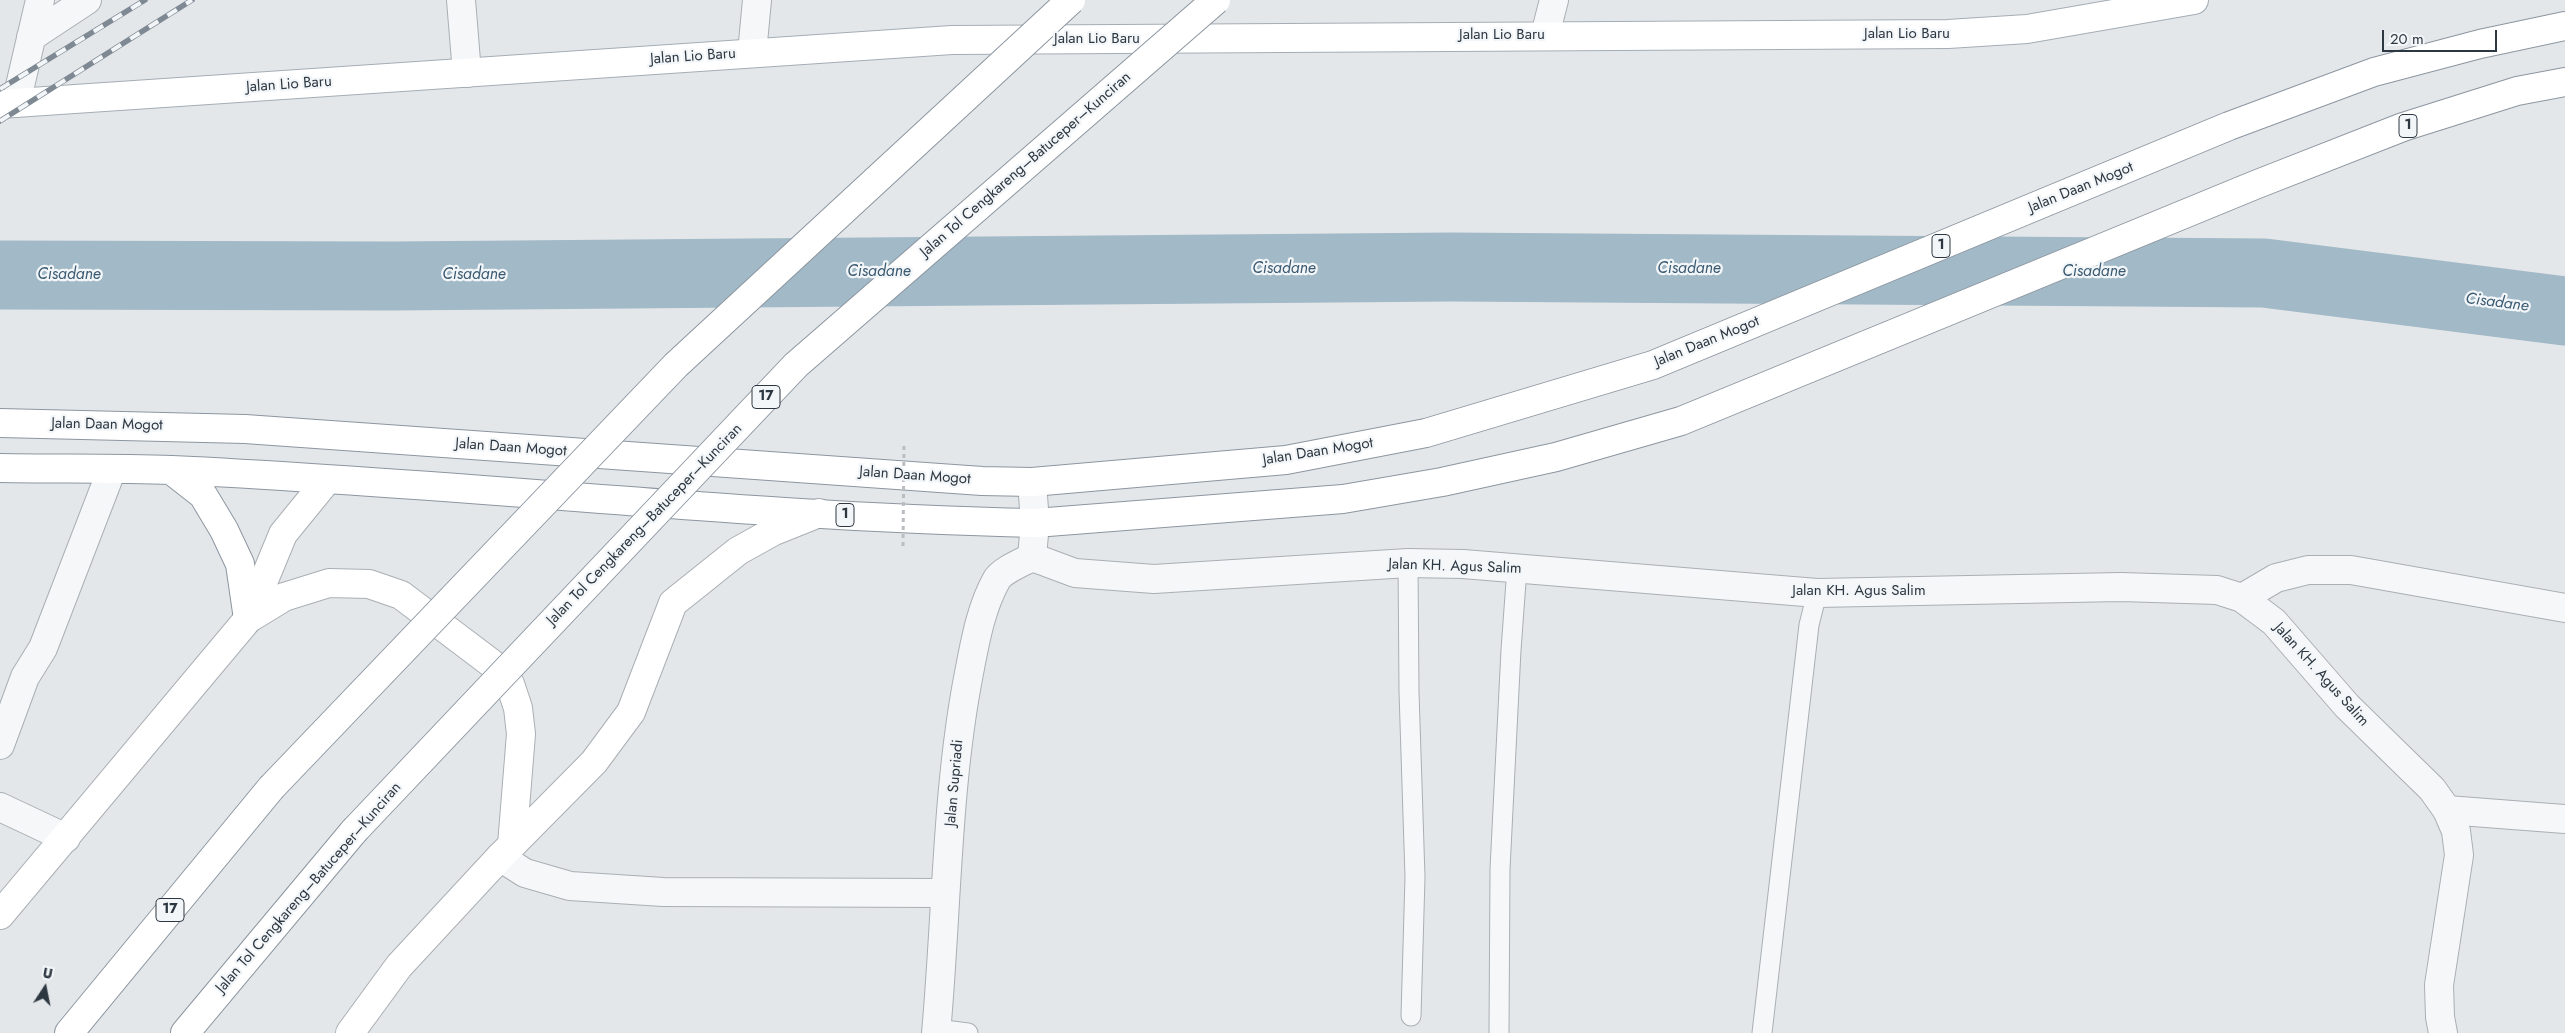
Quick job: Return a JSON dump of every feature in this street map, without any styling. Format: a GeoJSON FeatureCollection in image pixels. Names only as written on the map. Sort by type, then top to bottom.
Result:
{"type":"FeatureCollection","features":[{"type":"Feature","properties":{"kind":"main road","name":"17"},"geometry":{"type":"LineString","coordinates":[[70,1033],[271,788],[676,365],[1071,0]]}},
{"type":"Feature","properties":{"kind":"main road","name":"Jalan Tol Cengkareng–Batuceper–Kunciran"},"geometry":{"type":"LineString","coordinates":[[185,1033],[354,831],[796,365],[1216,0]]}},
{"type":"Feature","properties":{"kind":"main road","name":"Jalan Lio Baru"},"geometry":{"type":"LineString","coordinates":[[8,104],[952,40],[1948,34],[2027,29],[2194,0]]}},
{"type":"Feature","properties":{"kind":"main road","name":"Jalan Daan Mogot"},"geometry":{"type":"LineString","coordinates":[[0,423],[245,429],[982,481],[1032,482],[1286,460],[1426,433],[1653,365],[2229,126],[2374,72],[2480,44],[2565,26]]}},
{"type":"Feature","properties":{"kind":"main road","name":"1"},"geometry":{"type":"LineString","coordinates":[[0,468],[170,470],[818,513],[1035,523],[1343,499],[1442,482],[1556,457],[1681,421],[2255,185],[2403,127],[2517,90],[2565,82]]}},
{"type":"Feature","properties":{"kind":"main road"},"geometry":{"type":"LineString","coordinates":[[170,470],[203,495],[224,530],[240,564],[248,619]]}},
{"type":"Feature","properties":{"kind":"main road"},"geometry":{"type":"LineString","coordinates":[[0,915],[248,619],[283,534],[327,480]]}},
{"type":"Feature","properties":{"kind":"main road"},"geometry":{"type":"LineString","coordinates":[[350,1033],[399,966],[506,851],[594,762],[631,712],[673,604],[738,551],[774,531],[818,513]]}},
{"type":"Feature","properties":{"kind":"main road"},"geometry":{"type":"LineString","coordinates":[[248,619],[284,597],[329,583],[369,584],[401,595],[495,666],[510,684],[518,708],[521,734],[506,851]]}},
{"type":"Feature","properties":{"kind":"street"},"geometry":{"type":"LineString","coordinates":[[8,104],[31,36],[40,0]]}},
{"type":"Feature","properties":{"kind":"street"},"geometry":{"type":"LineString","coordinates":[[31,36],[87,0]]}},
{"type":"Feature","properties":{"kind":"street"},"geometry":{"type":"LineString","coordinates":[[461,0],[467,73]]}},
{"type":"Feature","properties":{"kind":"street"},"geometry":{"type":"LineString","coordinates":[[752,53],[758,0]]}},
{"type":"Feature","properties":{"kind":"street"},"geometry":{"type":"LineString","coordinates":[[1545,35],[1554,0]]}},
{"type":"Feature","properties":{"kind":"street"},"geometry":{"type":"LineString","coordinates":[[0,745],[25,677],[43,648],[112,469]]}},
{"type":"Feature","properties":{"kind":"street"},"geometry":{"type":"LineString","coordinates":[[1032,482],[1035,523],[1032,557]]}},
{"type":"Feature","properties":{"kind":"street","name":"Jalan KH. Agus Salim"},"geometry":{"type":"LineString","coordinates":[[1032,557],[1074,573],[1154,579],[1408,563],[1517,568],[1817,593],[2122,586],[2217,590],[2242,598],[2274,622],[2347,706],[2432,789],[2447,810],[2456,831],[2459,855],[2439,985],[2440,1017],[2444,1033]]}},
{"type":"Feature","properties":{"kind":"street","name":"Jalan Supriadi"},"geometry":{"type":"LineString","coordinates":[[936,1031],[962,709],[987,601],[999,577],[1032,557]]}},
{"type":"Feature","properties":{"kind":"street"},"geometry":{"type":"LineString","coordinates":[[2242,598],[2276,578],[2308,570],[2351,570],[2565,608]]}},
{"type":"Feature","properties":{"kind":"street"},"geometry":{"type":"LineString","coordinates":[[0,807],[66,838]]}},
{"type":"Feature","properties":{"kind":"street"},"geometry":{"type":"LineString","coordinates":[[2447,810],[2565,819]]}},
{"type":"Feature","properties":{"kind":"street"},"geometry":{"type":"LineString","coordinates":[[506,851],[525,873],[570,886],[663,892],[946,893]]}},
{"type":"Feature","properties":{"kind":"lane"},"geometry":{"type":"LineString","coordinates":[[1408,563],[1409,692],[1415,877],[1411,1016]]}},
{"type":"Feature","properties":{"kind":"lane"},"geometry":{"type":"LineString","coordinates":[[1499,1033],[1500,869],[1510,650],[1517,568]]}},
{"type":"Feature","properties":{"kind":"lane"},"geometry":{"type":"LineString","coordinates":[[1762,1033],[1809,625],[1817,593]]}},
{"type":"Feature","properties":{"kind":"lane"},"geometry":{"type":"LineString","coordinates":[[936,1031],[968,1033]]}},
{"type":"Feature","properties":{"kind":"path"},"geometry":{"type":"LineString","coordinates":[[903,546],[904,443]]}},
{"type":"Feature","properties":{"kind":"waterway","name":"Cisadane"},"geometry":{"type":"LineString","coordinates":[[0,275],[394,276],[1452,267],[2264,273],[2565,311]]}},
{"type":"Feature","properties":{"kind":"railway"},"geometry":{"type":"LineString","coordinates":[[0,89],[145,0]]}},
{"type":"Feature","properties":{"kind":"railway"},"geometry":{"type":"LineString","coordinates":[[0,121],[192,0]]}}]}
